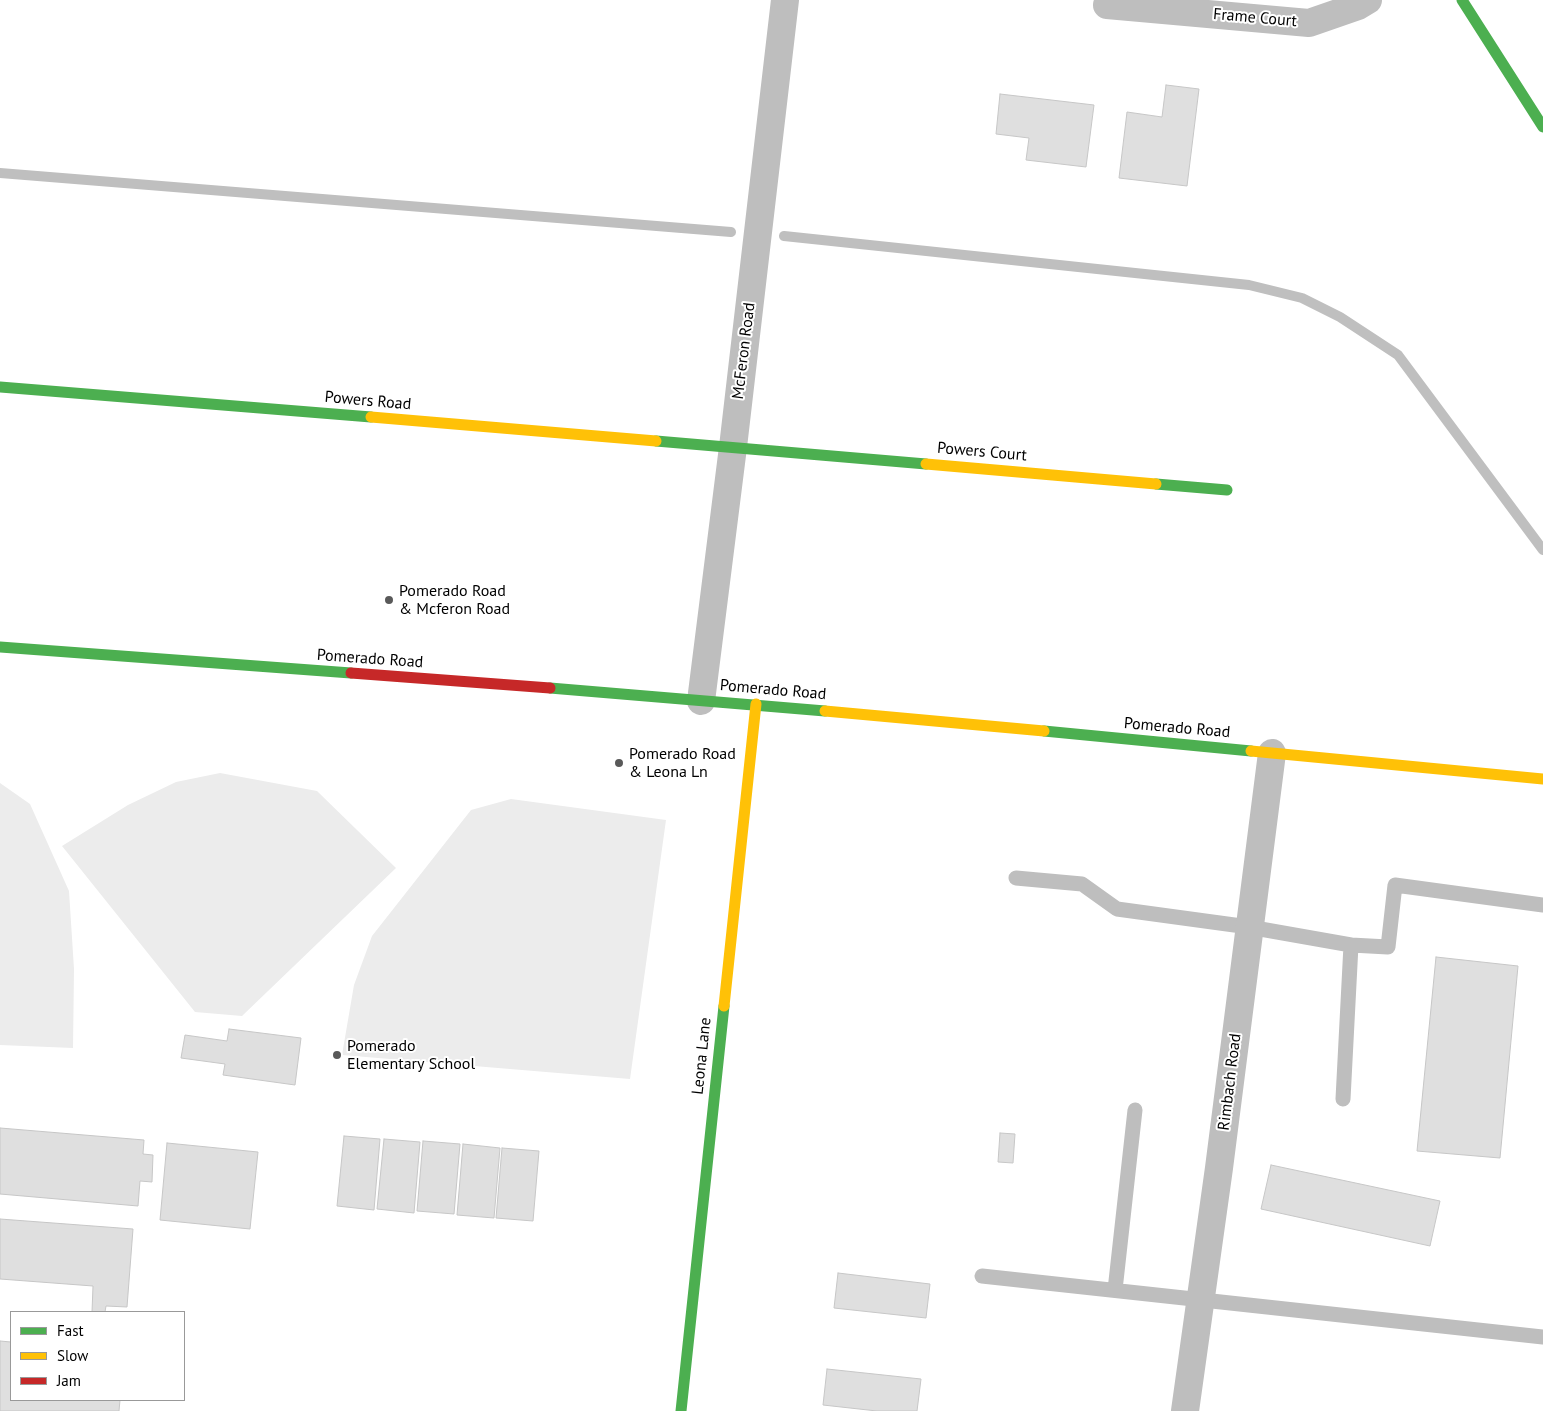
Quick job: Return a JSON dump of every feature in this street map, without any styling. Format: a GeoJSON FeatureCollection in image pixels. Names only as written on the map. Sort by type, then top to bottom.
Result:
{"type":"FeatureCollection","features":[{"type":"Feature","properties":{"kind":"street","name":"McFeron Road"},"geometry":{"type":"LineString","coordinates":[[701,701],[734,447],[785,0]]}},
{"type":"Feature","properties":{"kind":"street","name":"Frame Court"},"geometry":{"type":"LineString","coordinates":[[1107,5],[1309,23],[1358,6],[1368,0]]}},
{"type":"Feature","properties":{"kind":"street"},"geometry":{"type":"LineString","coordinates":[[1462,0],[1543,127]]}},
{"type":"Feature","properties":{"kind":"street","name":"Powers Road"},"geometry":{"type":"LineString","coordinates":[[0,387],[734,447]]}},
{"type":"Feature","properties":{"kind":"street","name":"Powers Court"},"geometry":{"type":"LineString","coordinates":[[734,447],[1227,490]]}},
{"type":"Feature","properties":{"kind":"street","name":"Pomerado Road"},"geometry":{"type":"LineString","coordinates":[[0,647],[756,704],[1543,780]]}},
{"type":"Feature","properties":{"kind":"street","name":"Leona Lane"},"geometry":{"type":"LineString","coordinates":[[682,1411],[756,704]]}},
{"type":"Feature","properties":{"kind":"street","name":"Rimbach Road"},"geometry":{"type":"LineString","coordinates":[[1185,1411],[1272,753]]}},
{"type":"Feature","properties":{"kind":"lane"},"geometry":{"type":"LineString","coordinates":[[1016,878],[1082,884],[1118,909],[1250,927],[1351,945],[1388,947],[1395,885],[1543,905]]}},
{"type":"Feature","properties":{"kind":"lane"},"geometry":{"type":"LineString","coordinates":[[1343,1099],[1351,945]]}},
{"type":"Feature","properties":{"kind":"lane"},"geometry":{"type":"LineString","coordinates":[[1115,1290],[1135,1110]]}},
{"type":"Feature","properties":{"kind":"lane"},"geometry":{"type":"LineString","coordinates":[[982,1276],[1543,1337]]}},
{"type":"Feature","properties":{"kind":"shaded area"},"geometry":{"type":"Polygon","coordinates":[[[220,773],[317,791],[396,868],[242,1016],[195,1012],[62,846],[128,805],[176,782],[220,773]]]}},
{"type":"Feature","properties":{"kind":"shaded area"},"geometry":{"type":"Polygon","coordinates":[[[0,783],[30,804],[69,891],[74,969],[73,1048],[0,1045],[0,783]]]}},
{"type":"Feature","properties":{"kind":"shaded area"},"geometry":{"type":"Polygon","coordinates":[[[511,799],[666,820],[630,1079],[342,1055],[354,985],[372,936],[471,810],[511,799]]]}},
{"type":"Feature","properties":{"kind":"building"},"geometry":{"type":"Polygon","coordinates":[[[1166,85],[1199,89],[1187,186],[1119,178],[1127,112],[1162,117],[1166,85]]]}},
{"type":"Feature","properties":{"kind":"building"},"geometry":{"type":"Polygon","coordinates":[[[1000,94],[1094,105],[1086,167],[1026,160],[1029,138],[996,134],[1000,94]]]}},
{"type":"Feature","properties":{"kind":"building"},"geometry":{"type":"Polygon","coordinates":[[[1436,957],[1518,966],[1500,1158],[1417,1151],[1436,957]]]}},
{"type":"Feature","properties":{"kind":"building"},"geometry":{"type":"Polygon","coordinates":[[[229,1029],[301,1038],[295,1085],[223,1075],[225,1064],[181,1058],[185,1035],[227,1041],[229,1029]]]}},
{"type":"Feature","properties":{"kind":"building"},"geometry":{"type":"Polygon","coordinates":[[[0,1128],[144,1140],[143,1154],[153,1155],[152,1182],[140,1181],[138,1206],[0,1194],[0,1128]]]}},
{"type":"Feature","properties":{"kind":"building"},"geometry":{"type":"Polygon","coordinates":[[[1000,1133],[1015,1134],[1013,1163],[998,1162],[1000,1133]]]}},
{"type":"Feature","properties":{"kind":"building"},"geometry":{"type":"Polygon","coordinates":[[[344,1136],[380,1139],[374,1210],[337,1206],[344,1136]]]}},
{"type":"Feature","properties":{"kind":"building"},"geometry":{"type":"Polygon","coordinates":[[[384,1139],[420,1142],[414,1213],[377,1209],[384,1139]]]}},
{"type":"Feature","properties":{"kind":"building"},"geometry":{"type":"Polygon","coordinates":[[[423,1141],[460,1144],[454,1214],[417,1211],[423,1141]]]}},
{"type":"Feature","properties":{"kind":"building"},"geometry":{"type":"Polygon","coordinates":[[[167,1143],[258,1152],[250,1229],[160,1220],[167,1143]]]}},
{"type":"Feature","properties":{"kind":"building"},"geometry":{"type":"Polygon","coordinates":[[[463,1144],[500,1148],[494,1218],[457,1215],[463,1144]]]}},
{"type":"Feature","properties":{"kind":"building"},"geometry":{"type":"Polygon","coordinates":[[[502,1148],[539,1151],[533,1221],[496,1218],[502,1148]]]}},
{"type":"Feature","properties":{"kind":"building"},"geometry":{"type":"Polygon","coordinates":[[[1271,1165],[1440,1201],[1430,1246],[1261,1209],[1271,1165]]]}},
{"type":"Feature","properties":{"kind":"building"},"geometry":{"type":"Polygon","coordinates":[[[0,1219],[133,1229],[127,1307],[106,1306],[105,1311],[92,1311],[93,1286],[0,1279],[0,1219]]]}},
{"type":"Feature","properties":{"kind":"building"},"geometry":{"type":"Polygon","coordinates":[[[838,1273],[930,1284],[926,1318],[834,1308],[838,1273]]]}},
{"type":"Feature","properties":{"kind":"building"},"geometry":{"type":"Polygon","coordinates":[[[0,1341],[10,1342],[10,1401],[120,1401],[119,1411],[0,1411],[0,1341]]]}},
{"type":"Feature","properties":{"kind":"building"},"geometry":{"type":"Polygon","coordinates":[[[827,1369],[921,1379],[917,1411],[877,1411],[823,1405],[827,1369]]]}},
{"type":"Feature","properties":{"kind":"waterway"},"geometry":{"type":"LineString","coordinates":[[0,173],[731,232]]}},
{"type":"Feature","properties":{"kind":"waterway"},"geometry":{"type":"LineString","coordinates":[[784,236],[1249,285],[1302,298],[1340,317],[1398,355],[1543,550]]}},
{"type":"Feature","properties":{"kind":"traffic: fast"},"geometry":{"type":"LineString","coordinates":[[1462,0],[1543,127]]}},
{"type":"Feature","properties":{"kind":"traffic: fast"},"geometry":{"type":"LineString","coordinates":[[0,387],[371,417]]}},
{"type":"Feature","properties":{"kind":"traffic: fast"},"geometry":{"type":"LineString","coordinates":[[656,441],[926,464]]}},
{"type":"Feature","properties":{"kind":"traffic: fast"},"geometry":{"type":"LineString","coordinates":[[1156,484],[1227,490]]}},
{"type":"Feature","properties":{"kind":"traffic: fast"},"geometry":{"type":"LineString","coordinates":[[0,647],[351,673]]}},
{"type":"Feature","properties":{"kind":"traffic: fast"},"geometry":{"type":"LineString","coordinates":[[550,688],[825,711]]}},
{"type":"Feature","properties":{"kind":"traffic: fast"},"geometry":{"type":"LineString","coordinates":[[1044,731],[1251,751]]}},
{"type":"Feature","properties":{"kind":"traffic: fast"},"geometry":{"type":"LineString","coordinates":[[681,1411],[724,1006]]}},
{"type":"Feature","properties":{"kind":"traffic: slow"},"geometry":{"type":"LineString","coordinates":[[371,417],[656,441]]}},
{"type":"Feature","properties":{"kind":"traffic: slow"},"geometry":{"type":"LineString","coordinates":[[926,464],[1156,484]]}},
{"type":"Feature","properties":{"kind":"traffic: slow"},"geometry":{"type":"LineString","coordinates":[[724,1006],[756,704]]}},
{"type":"Feature","properties":{"kind":"traffic: slow"},"geometry":{"type":"LineString","coordinates":[[825,711],[1044,731]]}},
{"type":"Feature","properties":{"kind":"traffic: slow"},"geometry":{"type":"LineString","coordinates":[[1251,751],[1543,779]]}},
{"type":"Feature","properties":{"kind":"traffic: jam"},"geometry":{"type":"LineString","coordinates":[[351,673],[550,688]]}},
{"type":"Feature","properties":{"kind":"place","name":"Pomerado Road & Mcferon Road"},"geometry":{"type":"Point","coordinates":[389,600]}},
{"type":"Feature","properties":{"kind":"place","name":"Pomerado Road & Leona Ln"},"geometry":{"type":"Point","coordinates":[619,763]}},
{"type":"Feature","properties":{"kind":"place","name":"Pomerado Elementary School"},"geometry":{"type":"Point","coordinates":[337,1055]}}]}
